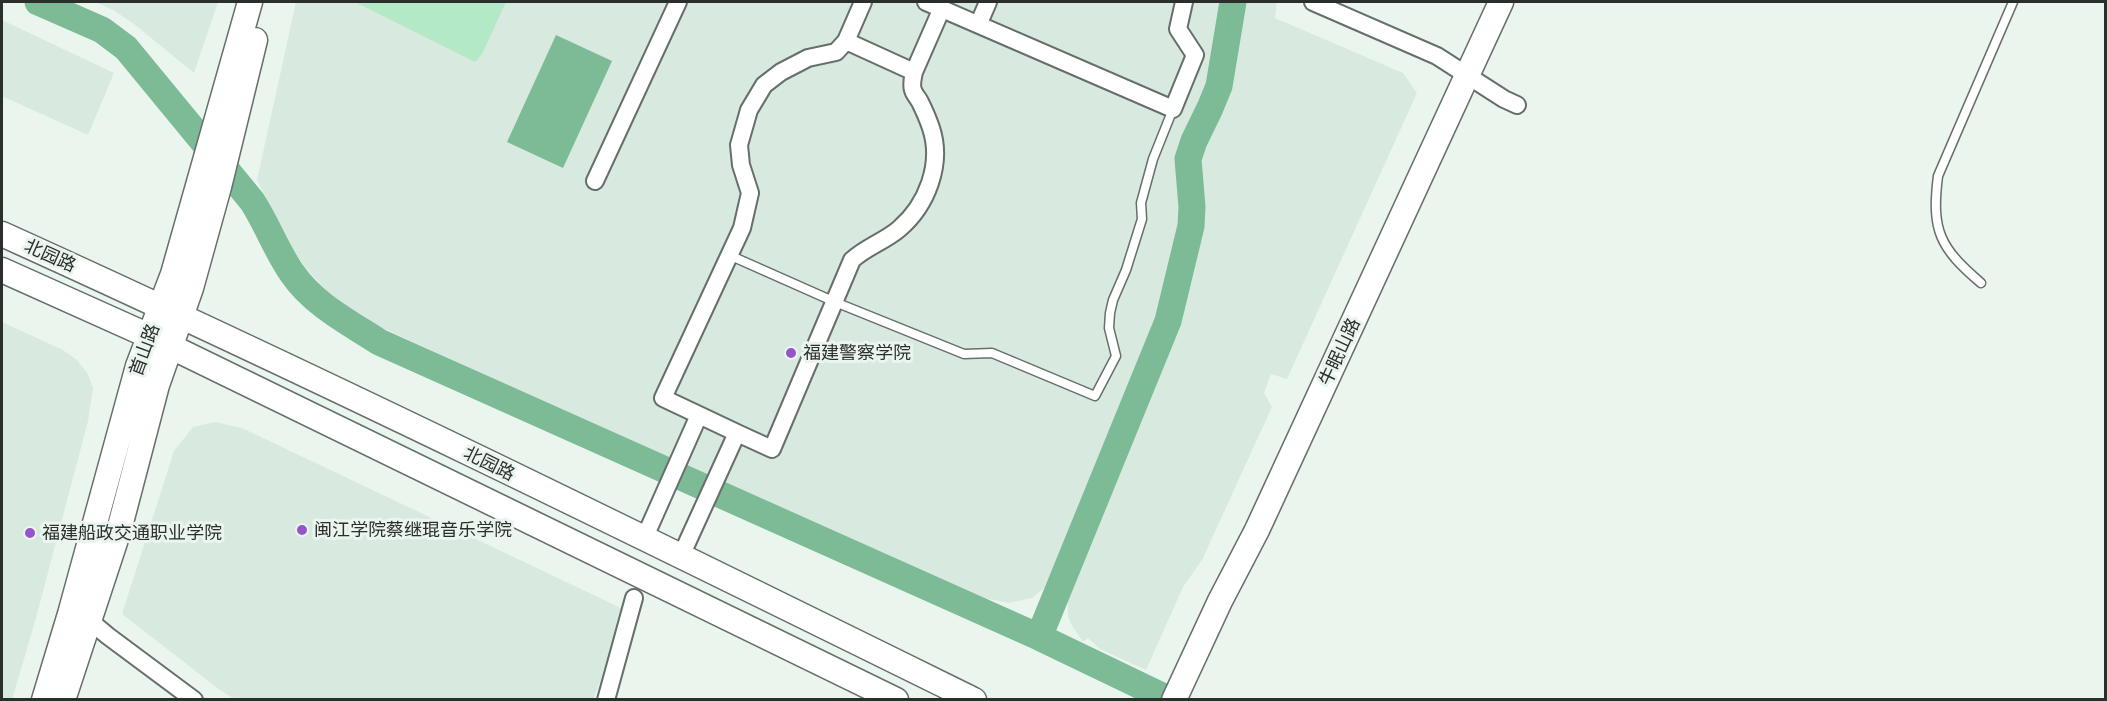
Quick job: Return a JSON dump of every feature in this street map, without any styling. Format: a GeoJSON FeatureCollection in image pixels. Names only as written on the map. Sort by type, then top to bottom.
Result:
{"type":"FeatureCollection","features":[{"type":"Feature","properties":{"kind":"main road","name":"首山路"},"geometry":{"type":"LineString","coordinates":[[63,699],[138,366],[149,336],[191,288],[219,187],[223,131],[250,2]]}},
{"type":"Feature","properties":{"kind":"main road","name":"首山路"},"geometry":{"type":"LineString","coordinates":[[44,699],[119,530],[157,385],[171,348],[173,274],[202,166],[223,131],[253,47],[266,2]]}},
{"type":"Feature","properties":{"kind":"main road","name":"牛眠山路"},"geometry":{"type":"LineString","coordinates":[[1179,690],[1220,601],[1257,530],[1501,2]]}},
{"type":"Feature","properties":{"kind":"main road","name":"北园路"},"geometry":{"type":"LineString","coordinates":[[2,234],[649,529],[681,556],[974,699]]}},
{"type":"Feature","properties":{"kind":"main road","name":"北园路"},"geometry":{"type":"LineString","coordinates":[[2,270],[149,336],[896,699]]}},
{"type":"Feature","properties":{"kind":"street"},"geometry":{"type":"LineString","coordinates":[[596,181],[678,2]]}},
{"type":"Feature","properties":{"kind":"street"},"geometry":{"type":"LineString","coordinates":[[863,2],[846,41],[836,52],[808,58],[781,72],[764,85],[749,110],[739,145],[741,165],[750,193],[742,228],[663,398],[772,449],[852,260],[859,253],[875,246],[899,229],[920,202],[932,180],[934,141],[920,103],[912,89],[914,72],[934,5],[1173,109],[1195,55],[1178,29],[1184,2]]}},
{"type":"Feature","properties":{"kind":"street"},"geometry":{"type":"LineString","coordinates":[[979,23],[988,2]]}},
{"type":"Feature","properties":{"kind":"street"},"geometry":{"type":"LineString","coordinates":[[1312,2],[1437,56],[1517,105]]}},
{"type":"Feature","properties":{"kind":"street"},"geometry":{"type":"LineString","coordinates":[[846,41],[914,72]]}},
{"type":"Feature","properties":{"kind":"street"},"geometry":{"type":"LineString","coordinates":[[649,529],[699,415]]}},
{"type":"Feature","properties":{"kind":"street"},"geometry":{"type":"LineString","coordinates":[[681,556],[736,433]]}},
{"type":"Feature","properties":{"kind":"street"},"geometry":{"type":"LineString","coordinates":[[606,699],[634,598]]}},
{"type":"Feature","properties":{"kind":"street"},"geometry":{"type":"LineString","coordinates":[[80,617],[194,699]]}},
{"type":"Feature","properties":{"kind":"lane"},"geometry":{"type":"LineString","coordinates":[[1981,283],[1956,260],[1941,240],[1938,230],[1936,190],[1938,176],[2013,2]]}},
{"type":"Feature","properties":{"kind":"lane"},"geometry":{"type":"LineString","coordinates":[[729,255],[834,302],[964,354],[992,353],[1095,396],[1116,356],[1109,328],[1111,307],[1126,270],[1142,219],[1141,203],[1153,159],[1173,109]]}},
{"type":"Feature","properties":{"kind":"shaded area"},"geometry":{"type":"Polygon","coordinates":[[[95,2],[218,2],[194,73],[134,24],[113,10],[95,2]]]}},
{"type":"Feature","properties":{"kind":"shaded area","name":"福建警察学院"},"geometry":{"type":"Polygon","coordinates":[[[296,2],[1224,2],[1243,5],[1244,2],[1277,2],[1275,18],[1403,73],[1417,93],[1287,379],[1271,374],[1264,393],[1272,407],[1202,560],[1183,587],[1146,670],[1100,649],[1088,638],[1083,642],[1068,616],[1068,602],[1175,332],[1193,269],[1202,218],[1196,171],[1200,150],[1215,128],[1227,97],[1242,10],[1224,8],[1208,93],[1181,147],[1177,161],[1184,202],[1183,219],[1162,310],[1044,588],[1032,598],[1009,603],[984,598],[648,450],[359,317],[335,300],[309,272],[292,249],[257,180],[296,2]]]}},
{"type":"Feature","properties":{"kind":"shaded area"},"geometry":{"type":"Polygon","coordinates":[[[355,2],[506,2],[482,54],[475,62],[355,2]]]}},
{"type":"Feature","properties":{"kind":"shaded area"},"geometry":{"type":"Polygon","coordinates":[[[2,20],[114,73],[88,135],[4,97],[2,100],[2,20]]]}},
{"type":"Feature","properties":{"kind":"shaded area"},"geometry":{"type":"Polygon","coordinates":[[[556,35],[612,61],[563,168],[507,142],[556,35]]]}},
{"type":"Feature","properties":{"kind":"shaded area","name":"福建船政交通职业学院"},"geometry":{"type":"Polygon","coordinates":[[[2,322],[63,350],[77,360],[88,374],[93,388],[88,421],[12,700],[2,699],[2,322]]]}},
{"type":"Feature","properties":{"kind":"shaded area","name":"闽江学院蔡继琨音乐学院"},"geometry":{"type":"Polygon","coordinates":[[[215,422],[242,428],[621,608],[593,699],[236,700],[220,690],[122,614],[174,451],[193,427],[215,422]]]}},
{"type":"Feature","properties":{"kind":"waterway"},"geometry":{"type":"LineString","coordinates":[[38,2],[102,30],[126,48],[252,201],[286,264],[300,284],[332,312],[379,342],[1039,637],[1170,700]]}},
{"type":"Feature","properties":{"kind":"waterway"},"geometry":{"type":"LineString","coordinates":[[1039,637],[1168,321],[1191,226],[1192,207],[1188,159],[1219,86],[1233,2]]}},
{"type":"Feature","properties":{"kind":"place","name":"福建警察学院"},"geometry":{"type":"Point","coordinates":[791,353]}},
{"type":"Feature","properties":{"kind":"place","name":"闽江学院蔡继琨音乐学院"},"geometry":{"type":"Point","coordinates":[302,530]}},
{"type":"Feature","properties":{"kind":"place","name":"福建船政交通职业学院"},"geometry":{"type":"Point","coordinates":[30,533]}}]}
